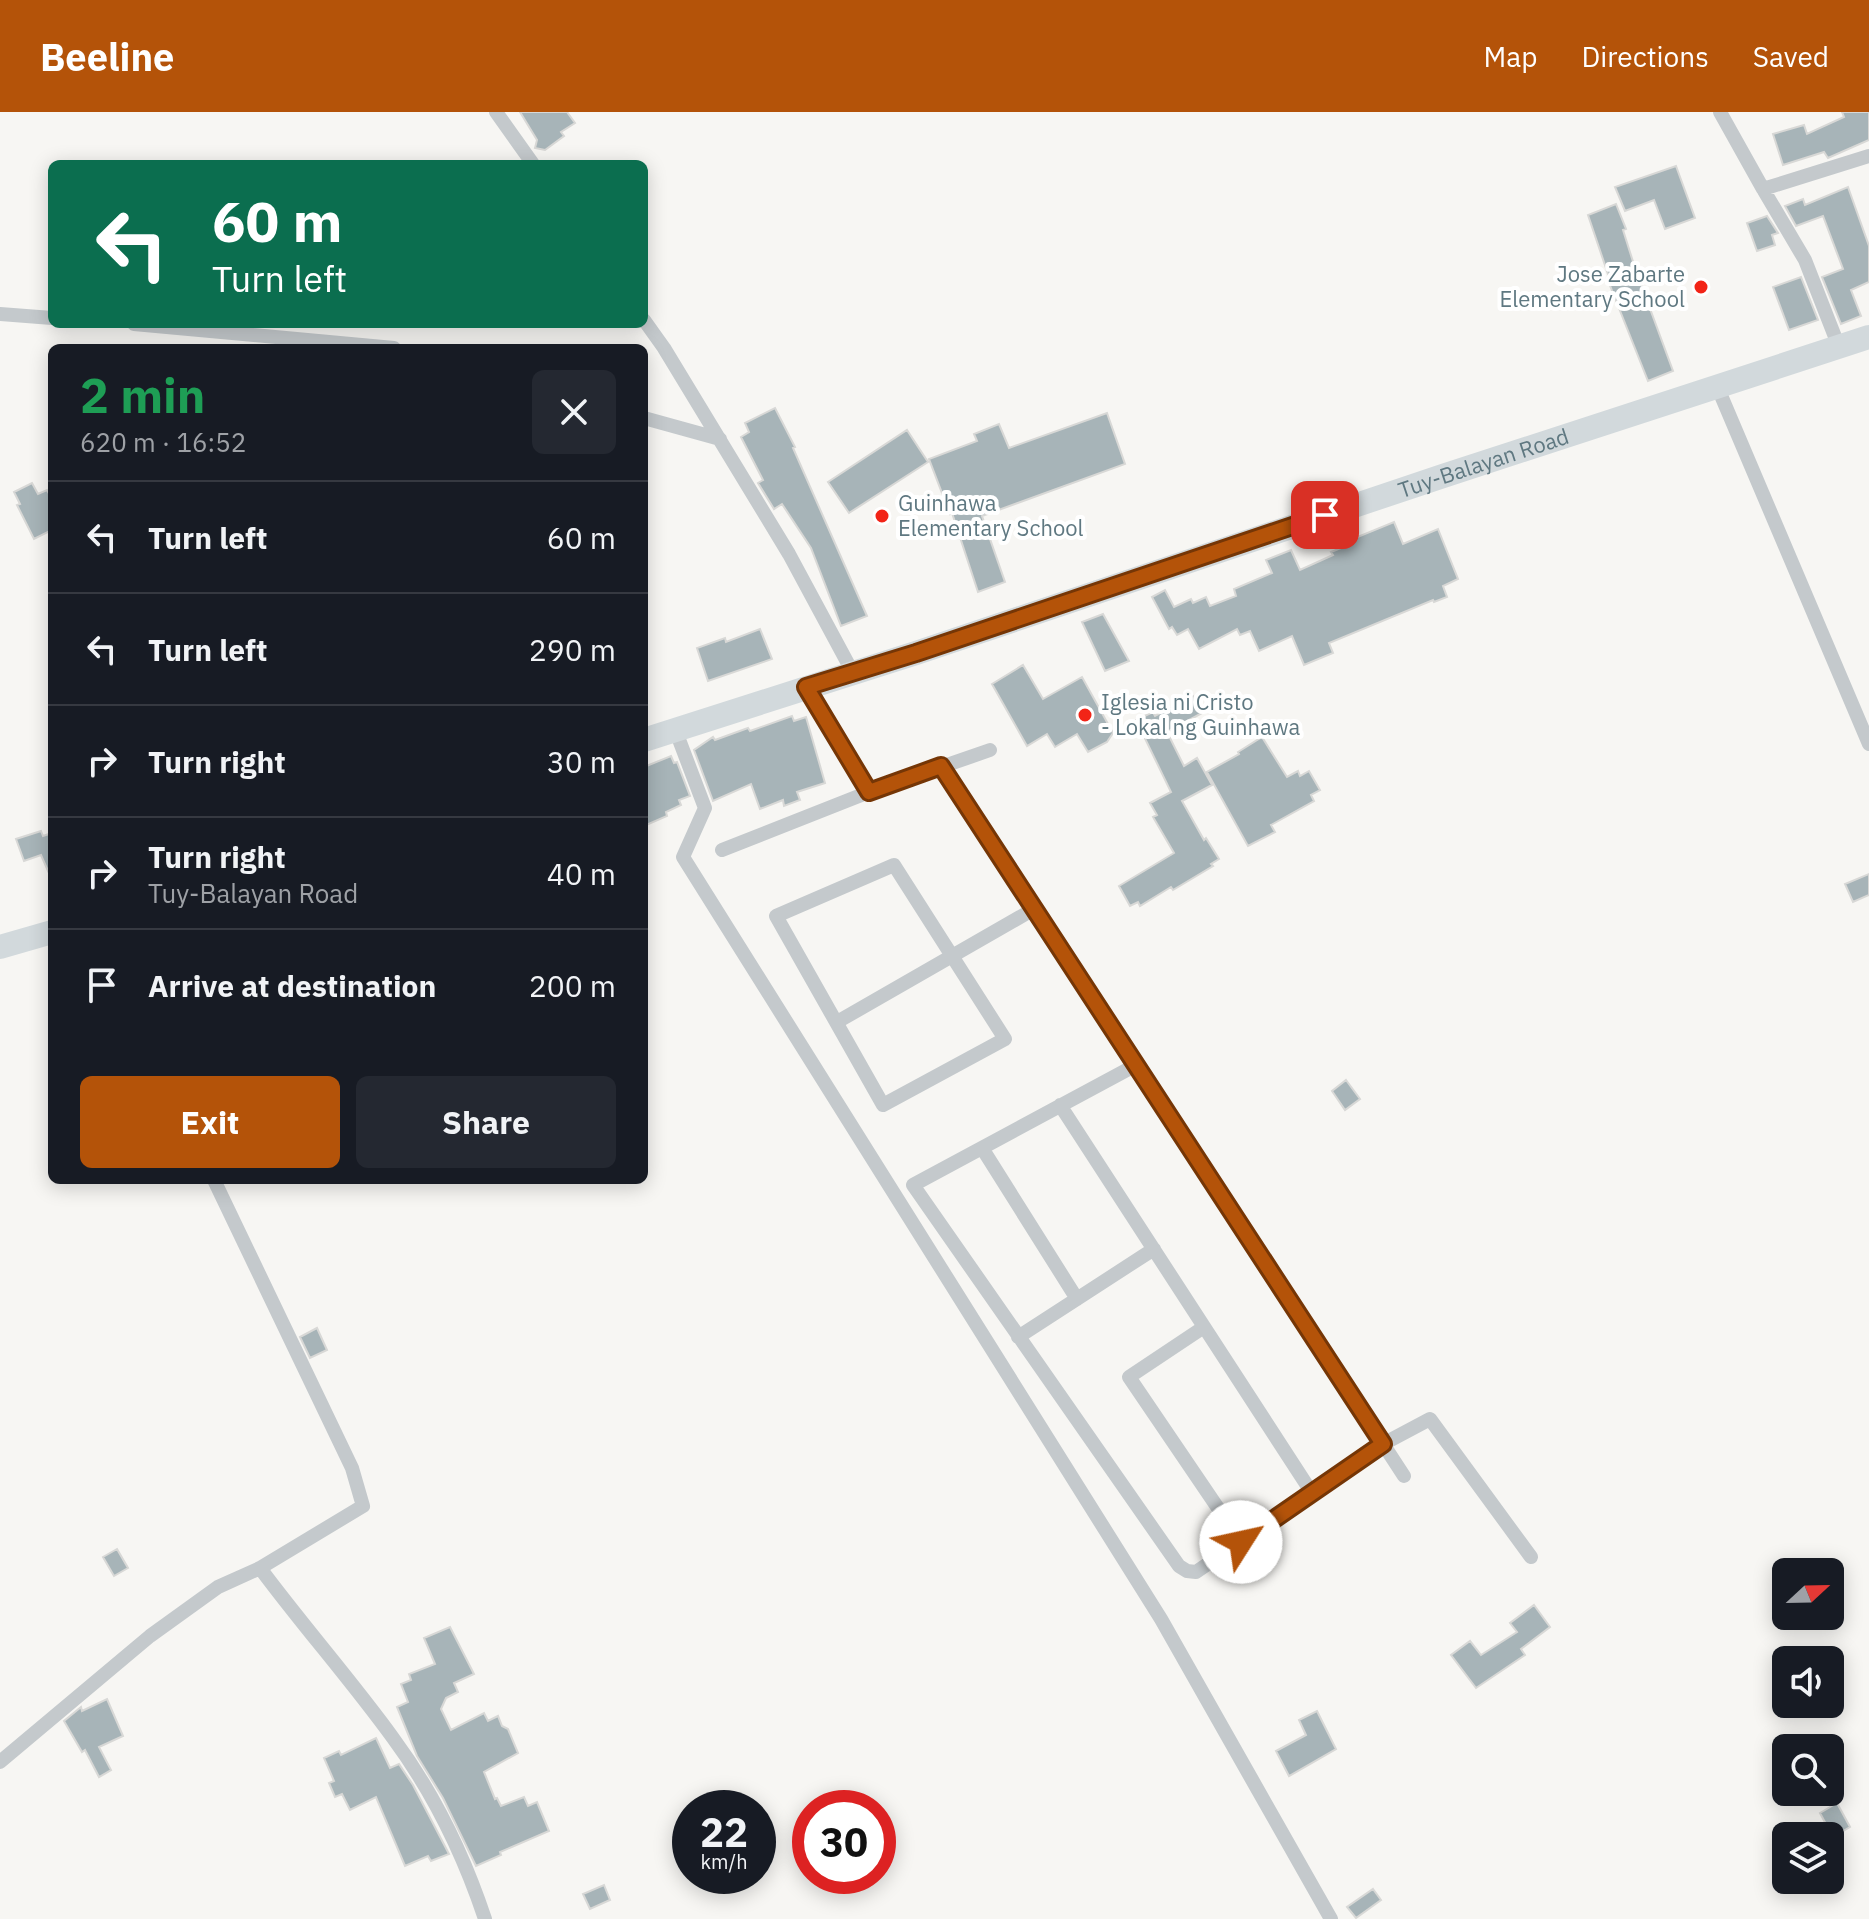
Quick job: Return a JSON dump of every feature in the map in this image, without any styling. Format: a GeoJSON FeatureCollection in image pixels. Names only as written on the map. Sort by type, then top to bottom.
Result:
{"type":"FeatureCollection","features":[{"type":"Feature","properties":{"kind":"main road","name":"Tuy-Balayan Road"},"geometry":{"type":"LineString","coordinates":[[648,739],[916,653],[1869,337]]}},
{"type":"Feature","properties":{"kind":"main road"},"geometry":{"type":"LineString","coordinates":[[0,947],[48,933]]}},
{"type":"Feature","properties":{"kind":"street"},"geometry":{"type":"LineString","coordinates":[[496,112],[530,160]]}},
{"type":"Feature","properties":{"kind":"street"},"geometry":{"type":"LineString","coordinates":[[1720,112],[1805,260],[1839,347]]}},
{"type":"Feature","properties":{"kind":"street"},"geometry":{"type":"LineString","coordinates":[[1763,189],[1869,156]]}},
{"type":"Feature","properties":{"kind":"street"},"geometry":{"type":"LineString","coordinates":[[0,314],[48,318]]}},
{"type":"Feature","properties":{"kind":"street"},"geometry":{"type":"LineString","coordinates":[[648,326],[789,554],[852,671]]}},
{"type":"Feature","properties":{"kind":"street"},"geometry":{"type":"LineString","coordinates":[[177,328],[351,344]]}},
{"type":"Feature","properties":{"kind":"street"},"geometry":{"type":"LineString","coordinates":[[1717,386],[1869,744]]}},
{"type":"Feature","properties":{"kind":"street"},"geometry":{"type":"LineString","coordinates":[[648,419],[720,439]]}},
{"type":"Feature","properties":{"kind":"street"},"geometry":{"type":"LineString","coordinates":[[806,687],[869,792]]}},
{"type":"Feature","properties":{"kind":"street"},"geometry":{"type":"LineString","coordinates":[[675,729],[705,808],[683,857],[1161,1619],[1331,1919]]}},
{"type":"Feature","properties":{"kind":"street"},"geometry":{"type":"LineString","coordinates":[[722,850],[869,792],[990,750]]}},
{"type":"Feature","properties":{"kind":"street"},"geometry":{"type":"LineString","coordinates":[[941,766],[1404,1476]]}},
{"type":"Feature","properties":{"kind":"street"},"geometry":{"type":"LineString","coordinates":[[894,865],[1005,1039],[883,1105],[837,1022],[776,916],[894,865]]}},
{"type":"Feature","properties":{"kind":"street"},"geometry":{"type":"LineString","coordinates":[[837,1022],[1034,909]]}},
{"type":"Feature","properties":{"kind":"street"},"geometry":{"type":"LineString","coordinates":[[1136,1065],[913,1185],[1179,1566],[1196,1572],[1383,1444],[1430,1419],[1531,1557]]}},
{"type":"Feature","properties":{"kind":"street"},"geometry":{"type":"LineString","coordinates":[[1060,1105],[1312,1493]]}},
{"type":"Feature","properties":{"kind":"street"},"geometry":{"type":"LineString","coordinates":[[982,1148],[1077,1299]]}},
{"type":"Feature","properties":{"kind":"street"},"geometry":{"type":"LineString","coordinates":[[0,1762],[150,1636],[218,1587],[260,1568],[363,1506],[352,1468],[216,1184]]}},
{"type":"Feature","properties":{"kind":"street"},"geometry":{"type":"LineString","coordinates":[[1018,1337],[1154,1249]]}},
{"type":"Feature","properties":{"kind":"street"},"geometry":{"type":"LineString","coordinates":[[1204,1327],[1129,1377],[1241,1542]]}},
{"type":"Feature","properties":{"kind":"street"},"geometry":{"type":"LineString","coordinates":[[260,1568],[395,1740],[444,1822],[473,1883],[485,1919]]}},
{"type":"Feature","properties":{"kind":"building"},"geometry":{"type":"Polygon","coordinates":[[[520,112],[567,112],[575,123],[561,132],[564,136],[545,150],[535,148],[537,140],[520,112]]]}},
{"type":"Feature","properties":{"kind":"building"},"geometry":{"type":"Polygon","coordinates":[[[1842,112],[1869,112],[1869,140],[1828,158],[1824,152],[1783,165],[1773,134],[1804,125],[1807,134],[1844,117],[1842,112]]]}},
{"type":"Feature","properties":{"kind":"building"},"geometry":{"type":"Polygon","coordinates":[[[1676,166],[1695,218],[1665,229],[1654,200],[1625,211],[1615,187],[1676,166]]]}},
{"type":"Feature","properties":{"kind":"building"},"geometry":{"type":"Polygon","coordinates":[[[1848,187],[1869,246],[1869,282],[1851,290],[1861,316],[1841,324],[1822,277],[1843,269],[1823,216],[1796,226],[1785,206],[1803,199],[1805,205],[1848,187]]]}},
{"type":"Feature","properties":{"kind":"building"},"geometry":{"type":"Polygon","coordinates":[[[1616,204],[1626,229],[1623,230],[1635,268],[1673,371],[1648,381],[1609,283],[1588,215],[1616,204]]]}},
{"type":"Feature","properties":{"kind":"building"},"geometry":{"type":"Polygon","coordinates":[[[1767,216],[1778,233],[1772,235],[1775,245],[1757,251],[1747,223],[1767,216]]]}},
{"type":"Feature","properties":{"kind":"building"},"geometry":{"type":"Polygon","coordinates":[[[1801,277],[1818,320],[1789,330],[1773,287],[1801,277]]]}},
{"type":"Feature","properties":{"kind":"building"},"geometry":{"type":"Polygon","coordinates":[[[775,408],[795,447],[867,616],[841,626],[811,548],[782,504],[774,509],[758,483],[763,480],[741,437],[749,432],[745,423],[775,408]]]}},
{"type":"Feature","properties":{"kind":"building"},"geometry":{"type":"Polygon","coordinates":[[[1107,413],[1125,464],[982,516],[1005,582],[978,592],[952,513],[929,459],[977,441],[974,434],[999,424],[1009,448],[1107,413]]]}},
{"type":"Feature","properties":{"kind":"building"},"geometry":{"type":"Polygon","coordinates":[[[907,430],[928,462],[849,513],[828,482],[907,430]]]}},
{"type":"Feature","properties":{"kind":"building"},"geometry":{"type":"Polygon","coordinates":[[[32,483],[38,494],[47,490],[48,532],[34,539],[14,492],[32,483]]]}},
{"type":"Feature","properties":{"kind":"building"},"geometry":{"type":"Polygon","coordinates":[[[1394,522],[1403,544],[1438,529],[1458,579],[1443,586],[1447,597],[1329,643],[1333,653],[1304,665],[1292,636],[1259,651],[1250,631],[1240,635],[1237,629],[1199,649],[1188,629],[1177,635],[1172,627],[1169,629],[1152,597],[1165,590],[1174,607],[1191,599],[1193,603],[1206,597],[1210,606],[1236,596],[1234,589],[1272,573],[1266,560],[1291,550],[1300,570],[1333,555],[1331,552],[1351,544],[1350,540],[1394,522]]]}},
{"type":"Feature","properties":{"kind":"building"},"geometry":{"type":"Polygon","coordinates":[[[1103,614],[1129,661],[1105,671],[1082,622],[1103,614]]]}},
{"type":"Feature","properties":{"kind":"building"},"geometry":{"type":"Polygon","coordinates":[[[760,629],[772,659],[708,681],[697,648],[725,638],[726,642],[760,629]]]}},
{"type":"Feature","properties":{"kind":"building"},"geometry":{"type":"Polygon","coordinates":[[[1023,665],[1043,699],[1082,677],[1113,733],[1107,742],[1088,752],[1077,734],[1055,747],[1047,734],[1027,746],[992,684],[1023,665]]]}},
{"type":"Feature","properties":{"kind":"building"},"geometry":{"type":"Polygon","coordinates":[[[1193,696],[1202,713],[1167,732],[1184,766],[1197,758],[1212,785],[1182,801],[1204,840],[1206,838],[1219,859],[1211,864],[1213,866],[1173,890],[1171,887],[1140,906],[1138,902],[1130,906],[1119,886],[1174,853],[1153,817],[1157,815],[1150,803],[1171,792],[1136,720],[1153,712],[1155,716],[1193,696]]]}},
{"type":"Feature","properties":{"kind":"building"},"geometry":{"type":"Polygon","coordinates":[[[792,716],[794,721],[806,717],[825,783],[797,792],[800,800],[784,806],[783,800],[760,809],[751,784],[713,801],[694,750],[713,737],[715,740],[748,728],[750,731],[792,716]]]}},
{"type":"Feature","properties":{"kind":"building"},"geometry":{"type":"Polygon","coordinates":[[[1262,737],[1287,777],[1298,771],[1300,776],[1309,771],[1320,790],[1311,795],[1314,801],[1271,825],[1275,832],[1248,846],[1207,772],[1262,737]]]}},
{"type":"Feature","properties":{"kind":"building"},"geometry":{"type":"Polygon","coordinates":[[[671,756],[674,763],[677,762],[690,796],[679,800],[681,805],[666,812],[667,816],[648,824],[648,765],[671,756]]]}},
{"type":"Feature","properties":{"kind":"building"},"geometry":{"type":"Polygon","coordinates":[[[41,831],[43,836],[48,834],[48,871],[41,855],[24,861],[16,839],[41,831]]]}},
{"type":"Feature","properties":{"kind":"building"},"geometry":{"type":"Polygon","coordinates":[[[1869,874],[1869,895],[1853,902],[1845,884],[1869,874]]]}},
{"type":"Feature","properties":{"kind":"building"},"geometry":{"type":"Polygon","coordinates":[[[1346,1080],[1360,1099],[1345,1110],[1332,1091],[1346,1080]]]}},
{"type":"Feature","properties":{"kind":"building"},"geometry":{"type":"Polygon","coordinates":[[[317,1328],[327,1350],[310,1358],[300,1337],[317,1328]]]}},
{"type":"Feature","properties":{"kind":"building"},"geometry":{"type":"Polygon","coordinates":[[[117,1549],[128,1568],[114,1576],[103,1557],[117,1549]]]}},
{"type":"Feature","properties":{"kind":"building"},"geometry":{"type":"Polygon","coordinates":[[[1534,1605],[1550,1627],[1521,1649],[1525,1655],[1476,1688],[1451,1655],[1470,1641],[1481,1655],[1517,1632],[1510,1623],[1534,1605]]]}},
{"type":"Feature","properties":{"kind":"building"},"geometry":{"type":"Polygon","coordinates":[[[450,1627],[474,1674],[454,1683],[458,1692],[446,1698],[441,1709],[451,1730],[484,1713],[488,1721],[498,1716],[502,1726],[508,1729],[518,1753],[484,1772],[495,1799],[501,1806],[524,1797],[528,1806],[537,1802],[549,1831],[476,1866],[443,1798],[417,1756],[397,1707],[408,1702],[401,1684],[411,1680],[409,1674],[435,1664],[424,1638],[450,1627]]]}},
{"type":"Feature","properties":{"kind":"building"},"geometry":{"type":"Polygon","coordinates":[[[107,1699],[123,1736],[99,1747],[111,1770],[99,1777],[85,1750],[82,1752],[64,1721],[81,1707],[82,1711],[107,1699]]]}},
{"type":"Feature","properties":{"kind":"building"},"geometry":{"type":"Polygon","coordinates":[[[1317,1711],[1336,1749],[1289,1776],[1276,1751],[1306,1735],[1299,1720],[1317,1711]]]}},
{"type":"Feature","properties":{"kind":"building"},"geometry":{"type":"Polygon","coordinates":[[[376,1738],[390,1768],[399,1764],[413,1785],[449,1854],[431,1861],[428,1856],[405,1866],[376,1797],[350,1810],[342,1794],[335,1797],[329,1783],[334,1781],[324,1758],[339,1751],[341,1755],[376,1738]]]}},
{"type":"Feature","properties":{"kind":"building"},"geometry":{"type":"Polygon","coordinates":[[[1839,1806],[1850,1827],[1844,1831],[1844,1822],[1825,1822],[1820,1813],[1839,1806]]]}},
{"type":"Feature","properties":{"kind":"building"},"geometry":{"type":"Polygon","coordinates":[[[604,1885],[610,1900],[590,1909],[583,1894],[604,1885]]]}},
{"type":"Feature","properties":{"kind":"building"},"geometry":{"type":"Polygon","coordinates":[[[1373,1889],[1381,1900],[1356,1918],[1347,1907],[1373,1889]]]}},
{"type":"Feature","properties":{"kind":"place","name":"Jose Zabarte Elementary School"},"geometry":{"type":"Point","coordinates":[1701,287]}},
{"type":"Feature","properties":{"kind":"place","name":"Guinhawa Elementary School"},"geometry":{"type":"Point","coordinates":[882,516]}},
{"type":"Feature","properties":{"kind":"place","name":"Iglesia ni Cristo - Lokal ng Guinhawa"},"geometry":{"type":"Point","coordinates":[1085,715]}},
{"type":"Feature","properties":{"kind":"route"},"geometry":{"type":"LineString","coordinates":[[1241,1542],[1383,1444],[941,766],[869,792],[806,687],[1325,515]]}}]}
